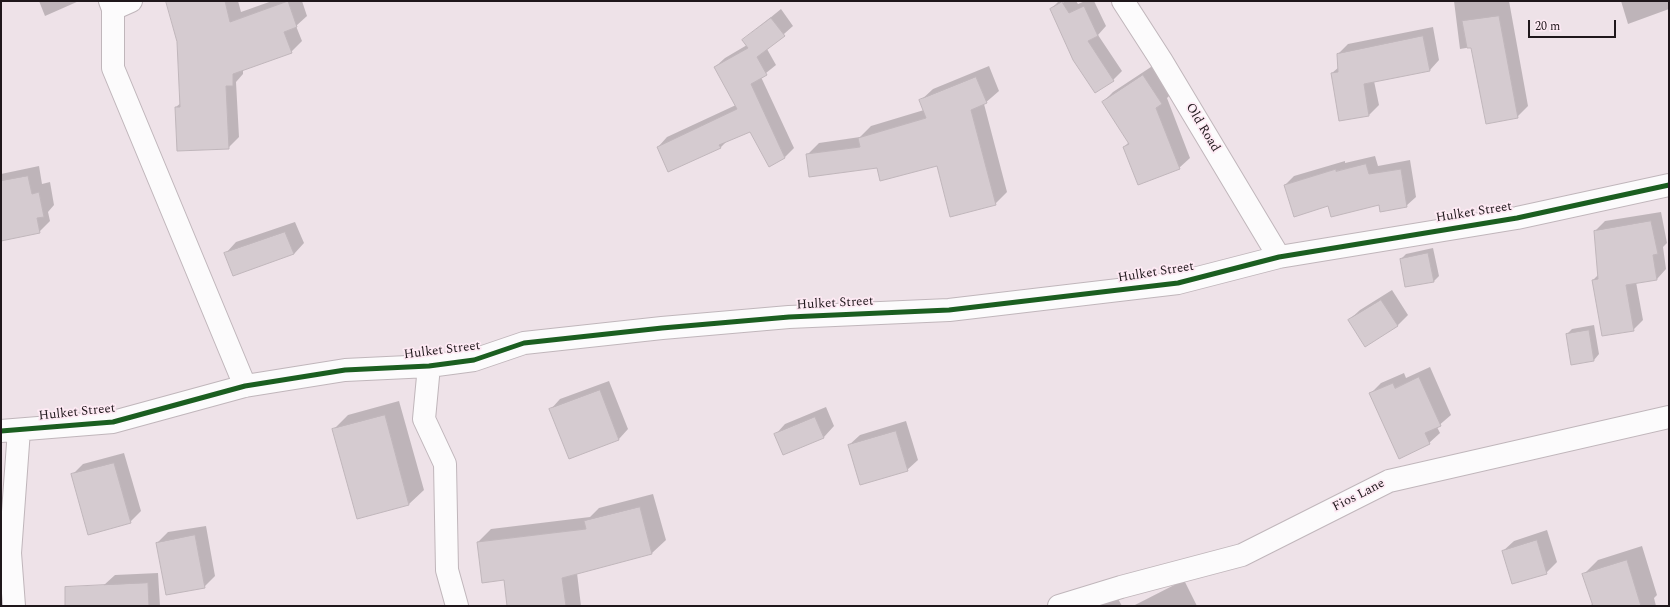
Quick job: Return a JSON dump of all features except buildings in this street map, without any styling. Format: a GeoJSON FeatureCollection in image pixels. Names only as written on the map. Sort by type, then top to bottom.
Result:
{"type":"FeatureCollection","features":[{"type":"Feature","properties":{"kind":"street","name":"Old Road"},"geometry":{"type":"LineString","coordinates":[[1123,1],[1161,60],[1280,257]]}},
{"type":"Feature","properties":{"kind":"street"},"geometry":{"type":"LineString","coordinates":[[118,4],[113,68],[245,386]]}},
{"type":"Feature","properties":{"kind":"street","name":"Hulket Street"},"geometry":{"type":"LineString","coordinates":[[10,430],[113,422],[245,386],[345,370],[429,366],[474,360],[524,343],[639,330],[789,317],[948,310],[1178,283],[1280,257],[1517,218],[1669,185]]}},
{"type":"Feature","properties":{"kind":"street"},"geometry":{"type":"LineString","coordinates":[[429,366],[424,419],[445,464],[447,570],[457,606]]}},
{"type":"Feature","properties":{"kind":"street","name":"Fios Lane"},"geometry":{"type":"LineString","coordinates":[[1059,606],[1121,587],[1242,555],[1389,481],[1669,417]]}},
{"type":"Feature","properties":{"kind":"street"},"geometry":{"type":"LineString","coordinates":[[10,430],[10,553],[14,606]]}},
{"type":"Feature","properties":{"kind":"cycle path"},"geometry":{"type":"LineString","coordinates":[[1,431],[113,422],[245,386],[345,370],[429,366],[474,360],[524,343],[662,328],[789,317],[949,310],[1178,283],[1279,257],[1517,218],[1669,185]]}}]}
